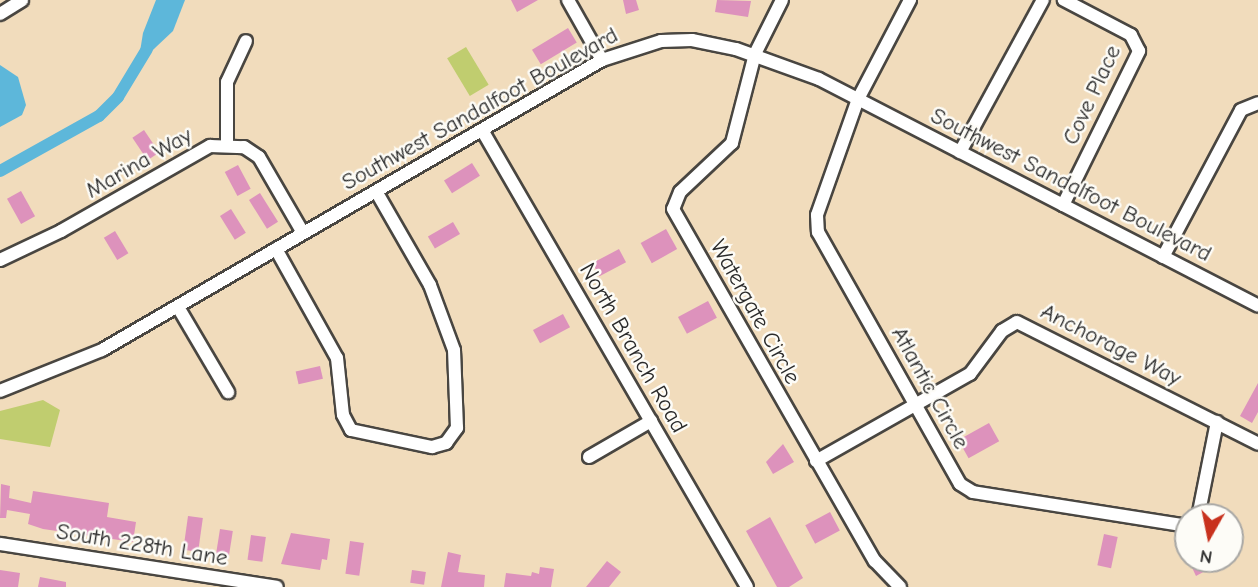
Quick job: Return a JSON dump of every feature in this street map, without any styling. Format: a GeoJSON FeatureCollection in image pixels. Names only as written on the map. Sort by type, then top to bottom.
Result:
{"type":"FeatureCollection","features":[{"type":"Feature","properties":{"kind":"street"},"geometry":{"type":"LineString","coordinates":[[0,14],[22,0]]}},
{"type":"Feature","properties":{"kind":"street"},"geometry":{"type":"LineString","coordinates":[[568,0],[602,60]]}},
{"type":"Feature","properties":{"kind":"street"},"geometry":{"type":"LineString","coordinates":[[755,54],[782,0]]}},
{"type":"Feature","properties":{"kind":"street","name":"Atlantic Circle"},"geometry":{"type":"LineString","coordinates":[[910,0],[858,99],[816,224],[960,484],[973,492],[1174,524]]}},
{"type":"Feature","properties":{"kind":"street"},"geometry":{"type":"LineString","coordinates":[[961,152],[1043,0]]}},
{"type":"Feature","properties":{"kind":"street","name":"Cove Place"},"geometry":{"type":"LineString","coordinates":[[1063,205],[1139,51],[1131,35],[1064,0]]}},
{"type":"Feature","properties":{"kind":"street","name":"Southwest Sandalfoot Boulevard"},"geometry":{"type":"LineString","coordinates":[[0,391],[65,368],[178,307],[602,60],[641,44],[682,40],[755,54],[858,99],[1258,306]]}},
{"type":"Feature","properties":{"kind":"street"},"geometry":{"type":"LineString","coordinates":[[227,146],[227,82],[246,41]]}},
{"type":"Feature","properties":{"kind":"street","name":"Watergate Circle"},"geometry":{"type":"LineString","coordinates":[[755,54],[732,144],[680,192],[673,209],[875,561],[900,587]]}},
{"type":"Feature","properties":{"kind":"street"},"geometry":{"type":"LineString","coordinates":[[1163,257],[1241,110],[1258,103]]}},
{"type":"Feature","properties":{"kind":"street","name":"North Branch Road"},"geometry":{"type":"LineString","coordinates":[[482,130],[747,587]]}},
{"type":"Feature","properties":{"kind":"street","name":"Marina Way"},"geometry":{"type":"LineString","coordinates":[[0,260],[61,232],[202,150],[227,146],[244,147],[259,157],[303,233]]}},
{"type":"Feature","properties":{"kind":"street"},"geometry":{"type":"LineString","coordinates":[[276,249],[334,349],[344,386],[344,415],[351,430],[432,447],[446,443],[457,428],[459,398],[448,330],[430,285],[376,191]]}},
{"type":"Feature","properties":{"kind":"street"},"geometry":{"type":"LineString","coordinates":[[178,307],[228,392]]}},
{"type":"Feature","properties":{"kind":"street","name":"Anchorage Way"},"geometry":{"type":"LineString","coordinates":[[816,461],[970,374],[1002,331],[1017,322],[1258,444]]}},
{"type":"Feature","properties":{"kind":"street"},"geometry":{"type":"LineString","coordinates":[[589,457],[651,421]]}},
{"type":"Feature","properties":{"kind":"street"},"geometry":{"type":"LineString","coordinates":[[1201,503],[1217,422]]}},
{"type":"Feature","properties":{"kind":"street","name":"South 228th Lane"},"geometry":{"type":"LineString","coordinates":[[0,544],[277,587]]}},
{"type":"Feature","properties":{"kind":"green space"},"geometry":{"type":"Polygon","coordinates":[[[466,47],[489,85],[470,96],[447,58],[466,47]]]}},
{"type":"Feature","properties":{"kind":"green space"},"geometry":{"type":"Polygon","coordinates":[[[43,400],[60,410],[50,447],[0,439],[0,411],[43,400]]]}},
{"type":"Feature","properties":{"kind":"water"},"geometry":{"type":"Polygon","coordinates":[[[156,0],[185,0],[173,31],[138,64],[143,33],[156,0]]]}},
{"type":"Feature","properties":{"kind":"water"},"geometry":{"type":"Polygon","coordinates":[[[0,65],[18,77],[26,105],[22,115],[0,127],[0,65]]]}},
{"type":"Feature","properties":{"kind":"building"},"geometry":{"type":"Polygon","coordinates":[[[511,0],[538,0],[517,12],[511,0]]]}},
{"type":"Feature","properties":{"kind":"building"},"geometry":{"type":"Polygon","coordinates":[[[623,0],[636,0],[639,10],[626,14],[623,0]]]}},
{"type":"Feature","properties":{"kind":"building"},"geometry":{"type":"Polygon","coordinates":[[[717,0],[751,1],[748,17],[715,12],[717,0]]]}},
{"type":"Feature","properties":{"kind":"building"},"geometry":{"type":"Polygon","coordinates":[[[568,28],[577,43],[541,64],[532,50],[568,28]]]}},
{"type":"Feature","properties":{"kind":"building"},"geometry":{"type":"Polygon","coordinates":[[[144,130],[159,152],[147,160],[132,138],[144,130]]]}},
{"type":"Feature","properties":{"kind":"building"},"geometry":{"type":"Polygon","coordinates":[[[472,163],[480,176],[452,193],[444,180],[472,163]]]}},
{"type":"Feature","properties":{"kind":"building"},"geometry":{"type":"Polygon","coordinates":[[[238,165],[251,189],[237,196],[225,172],[238,165]]]}},
{"type":"Feature","properties":{"kind":"building"},"geometry":{"type":"Polygon","coordinates":[[[21,191],[35,216],[21,224],[7,199],[21,191]]]}},
{"type":"Feature","properties":{"kind":"building"},"geometry":{"type":"Polygon","coordinates":[[[260,193],[278,222],[267,229],[249,200],[260,193]]]}},
{"type":"Feature","properties":{"kind":"building"},"geometry":{"type":"Polygon","coordinates":[[[231,209],[246,233],[235,240],[220,216],[231,209]]]}},
{"type":"Feature","properties":{"kind":"building"},"geometry":{"type":"Polygon","coordinates":[[[453,222],[460,234],[435,249],[428,236],[453,222]]]}},
{"type":"Feature","properties":{"kind":"building"},"geometry":{"type":"Polygon","coordinates":[[[666,229],[677,249],[652,263],[641,243],[666,229]]]}},
{"type":"Feature","properties":{"kind":"building"},"geometry":{"type":"Polygon","coordinates":[[[115,231],[128,253],[117,260],[104,238],[115,231]]]}},
{"type":"Feature","properties":{"kind":"building"},"geometry":{"type":"Polygon","coordinates":[[[619,249],[626,262],[600,276],[593,263],[619,249]]]}},
{"type":"Feature","properties":{"kind":"building"},"geometry":{"type":"Polygon","coordinates":[[[708,301],[717,318],[687,334],[678,317],[708,301]]]}},
{"type":"Feature","properties":{"kind":"building"},"geometry":{"type":"Polygon","coordinates":[[[563,314],[570,327],[540,343],[533,330],[563,314]]]}},
{"type":"Feature","properties":{"kind":"building"},"geometry":{"type":"Polygon","coordinates":[[[320,366],[323,379],[299,384],[296,372],[320,366]]]}},
{"type":"Feature","properties":{"kind":"building"},"geometry":{"type":"Polygon","coordinates":[[[1258,383],[1258,412],[1252,423],[1240,416],[1258,383]]]}},
{"type":"Feature","properties":{"kind":"building"},"geometry":{"type":"Polygon","coordinates":[[[989,423],[999,441],[969,458],[958,440],[989,423]]]}},
{"type":"Feature","properties":{"kind":"building"},"geometry":{"type":"Polygon","coordinates":[[[783,444],[794,462],[773,474],[766,462],[783,444]]]}},
{"type":"Feature","properties":{"kind":"building"},"geometry":{"type":"Polygon","coordinates":[[[1,484],[10,486],[9,498],[31,503],[33,491],[109,503],[107,517],[136,522],[133,542],[43,529],[28,524],[30,514],[7,510],[6,518],[0,518],[1,484]]]}},
{"type":"Feature","properties":{"kind":"building"},"geometry":{"type":"Polygon","coordinates":[[[830,512],[840,531],[815,544],[805,525],[830,512]]]}},
{"type":"Feature","properties":{"kind":"building"},"geometry":{"type":"Polygon","coordinates":[[[188,516],[203,518],[198,552],[183,550],[188,516]]]}},
{"type":"Feature","properties":{"kind":"building"},"geometry":{"type":"Polygon","coordinates":[[[770,517],[803,578],[789,587],[777,587],[746,531],[770,517]]]}},
{"type":"Feature","properties":{"kind":"building"},"geometry":{"type":"Polygon","coordinates":[[[220,529],[233,531],[229,557],[216,555],[220,529]]]}},
{"type":"Feature","properties":{"kind":"building"},"geometry":{"type":"Polygon","coordinates":[[[291,533],[330,539],[327,560],[322,559],[320,570],[281,564],[291,533]]]}},
{"type":"Feature","properties":{"kind":"building"},"geometry":{"type":"Polygon","coordinates":[[[1104,534],[1118,537],[1111,568],[1097,565],[1104,534]]]}},
{"type":"Feature","properties":{"kind":"building"},"geometry":{"type":"Polygon","coordinates":[[[251,535],[266,537],[262,562],[248,560],[251,535]]]}},
{"type":"Feature","properties":{"kind":"building"},"geometry":{"type":"Polygon","coordinates":[[[350,541],[364,543],[359,576],[345,574],[350,541]]]}},
{"type":"Feature","properties":{"kind":"building"},"geometry":{"type":"Polygon","coordinates":[[[448,552],[461,555],[458,572],[485,575],[484,587],[441,587],[448,552]]]}},
{"type":"Feature","properties":{"kind":"building"},"geometry":{"type":"Polygon","coordinates":[[[607,561],[621,572],[609,587],[586,587],[607,561]]]}},
{"type":"Feature","properties":{"kind":"building"},"geometry":{"type":"Polygon","coordinates":[[[540,567],[554,569],[551,587],[504,587],[506,573],[531,576],[532,572],[539,574],[540,567]]]}},
{"type":"Feature","properties":{"kind":"building"},"geometry":{"type":"Polygon","coordinates":[[[0,570],[20,573],[18,587],[0,587],[0,570]]]}},
{"type":"Feature","properties":{"kind":"building"},"geometry":{"type":"Polygon","coordinates":[[[412,570],[426,572],[424,585],[410,583],[412,570]]]}},
{"type":"Feature","properties":{"kind":"building"},"geometry":{"type":"Polygon","coordinates":[[[40,577],[66,582],[66,587],[38,587],[40,577]]]}},
{"type":"Feature","properties":{"kind":"waterway"},"geometry":{"type":"LineString","coordinates":[[0,171],[99,116],[118,97],[147,49]]}}]}
